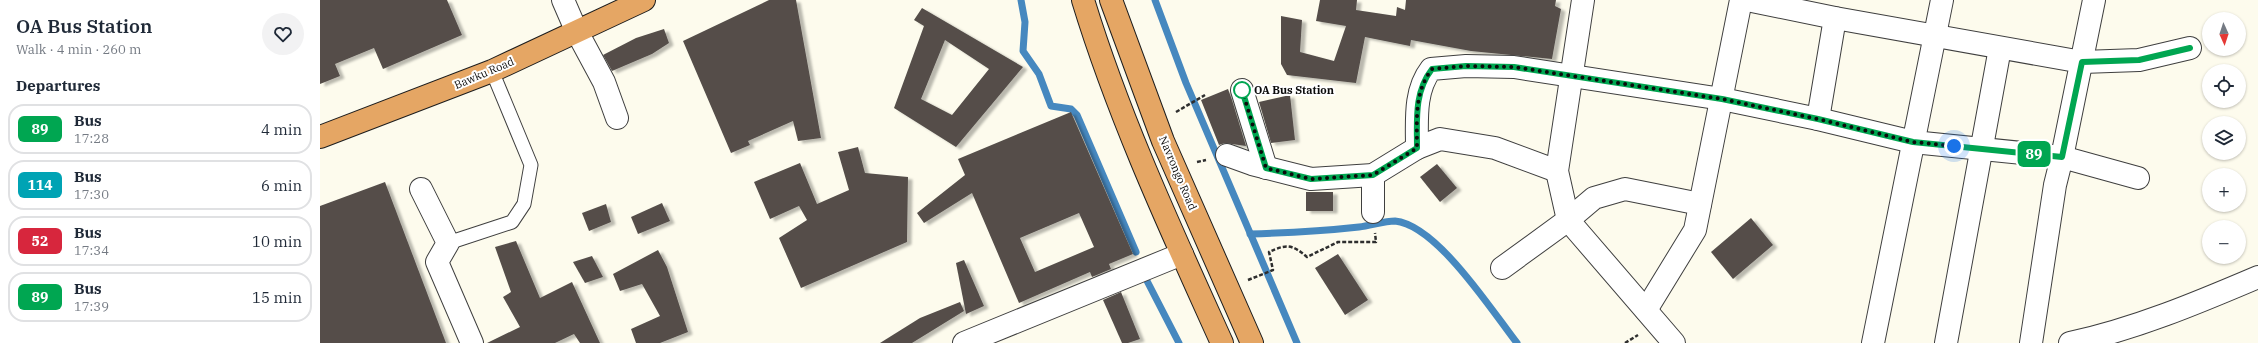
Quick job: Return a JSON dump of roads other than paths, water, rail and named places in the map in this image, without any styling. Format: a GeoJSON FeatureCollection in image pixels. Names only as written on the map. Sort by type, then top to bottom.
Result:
{"type":"FeatureCollection","features":[{"type":"Feature","properties":{"kind":"highway","name":"Bawku Road"},"geometry":{"type":"LineString","coordinates":[[320,137],[492,71],[576,30],[644,0]]}},
{"type":"Feature","properties":{"kind":"highway"},"geometry":{"type":"LineString","coordinates":[[1083,0],[1097,45],[1129,134],[1222,343]]}},
{"type":"Feature","properties":{"kind":"highway","name":"Navrongo Road"},"geometry":{"type":"LineString","coordinates":[[1111,0],[1163,141],[1252,343]]}},
{"type":"Feature","properties":{"kind":"street"},"geometry":{"type":"LineString","coordinates":[[563,0],[576,30],[604,82],[617,118]]}},
{"type":"Feature","properties":{"kind":"street"},"geometry":{"type":"LineString","coordinates":[[1583,0],[1570,77],[1557,171],[1568,220],[1674,343]]}},
{"type":"Feature","properties":{"kind":"street"},"geometry":{"type":"LineString","coordinates":[[1646,310],[1695,230],[1741,0]]}},
{"type":"Feature","properties":{"kind":"street"},"geometry":{"type":"LineString","coordinates":[[1747,0],[1835,18],[2082,62],[2139,60],[2190,48]]}},
{"type":"Feature","properties":{"kind":"street"},"geometry":{"type":"LineString","coordinates":[[1873,343],[1942,0]]}},
{"type":"Feature","properties":{"kind":"street"},"geometry":{"type":"LineString","coordinates":[[2031,343],[2054,185],[2062,157],[2094,0]]}},
{"type":"Feature","properties":{"kind":"street"},"geometry":{"type":"LineString","coordinates":[[1818,119],[1835,18]]}},
{"type":"Feature","properties":{"kind":"street"},"geometry":{"type":"LineString","coordinates":[[1946,343],[2000,48]]}},
{"type":"Feature","properties":{"kind":"street"},"geometry":{"type":"LineString","coordinates":[[1417,148],[1418,103],[1424,79],[1432,69],[1466,66],[1514,67],[1570,77],[1722,99],[1818,119],[1913,142],[2062,157],[2138,178]]}},
{"type":"Feature","properties":{"kind":"street"},"geometry":{"type":"LineString","coordinates":[[1242,90],[1266,168]]}},
{"type":"Feature","properties":{"kind":"street"},"geometry":{"type":"LineString","coordinates":[[1227,154],[1266,168],[1311,179],[1373,175],[1417,148],[1440,139],[1495,148],[1557,171]]}},
{"type":"Feature","properties":{"kind":"street"},"geometry":{"type":"LineString","coordinates":[[1373,175],[1373,212]]}},
{"type":"Feature","properties":{"kind":"street"},"geometry":{"type":"LineString","coordinates":[[421,189],[448,243],[436,262],[472,343]]}},
{"type":"Feature","properties":{"kind":"street"},"geometry":{"type":"LineString","coordinates":[[1502,268],[1568,220],[1594,198],[1625,189],[1700,204]]}},
{"type":"Feature","properties":{"kind":"street"},"geometry":{"type":"LineString","coordinates":[[964,343],[1182,254]]}},
{"type":"Feature","properties":{"kind":"street"},"geometry":{"type":"LineString","coordinates":[[2070,343],[2097,337],[2188,307],[2258,277]]}},
{"type":"Feature","properties":{"kind":"lane"},"geometry":{"type":"LineString","coordinates":[[448,243],[512,222],[524,204],[532,165],[492,71]]}},
{"type":"Feature","properties":{"kind":"waterway"},"geometry":{"type":"LineString","coordinates":[[1021,0],[1025,22],[1023,51],[1039,74],[1051,106],[1071,109],[1077,115],[1136,252]]}},
{"type":"Feature","properties":{"kind":"waterway"},"geometry":{"type":"LineString","coordinates":[[1155,0],[1186,83],[1297,343]]}},
{"type":"Feature","properties":{"kind":"waterway"},"geometry":{"type":"LineString","coordinates":[[1250,234],[1332,230],[1395,221],[1411,226],[1428,237],[1445,253],[1478,291],[1517,343]]}},
{"type":"Feature","properties":{"kind":"waterway"},"geometry":{"type":"LineString","coordinates":[[1145,277],[1179,343]]}},
{"type":"Feature","properties":{"kind":"place","name":"OA Bus Station"},"geometry":{"type":"Point","coordinates":[1242,90]}}]}
